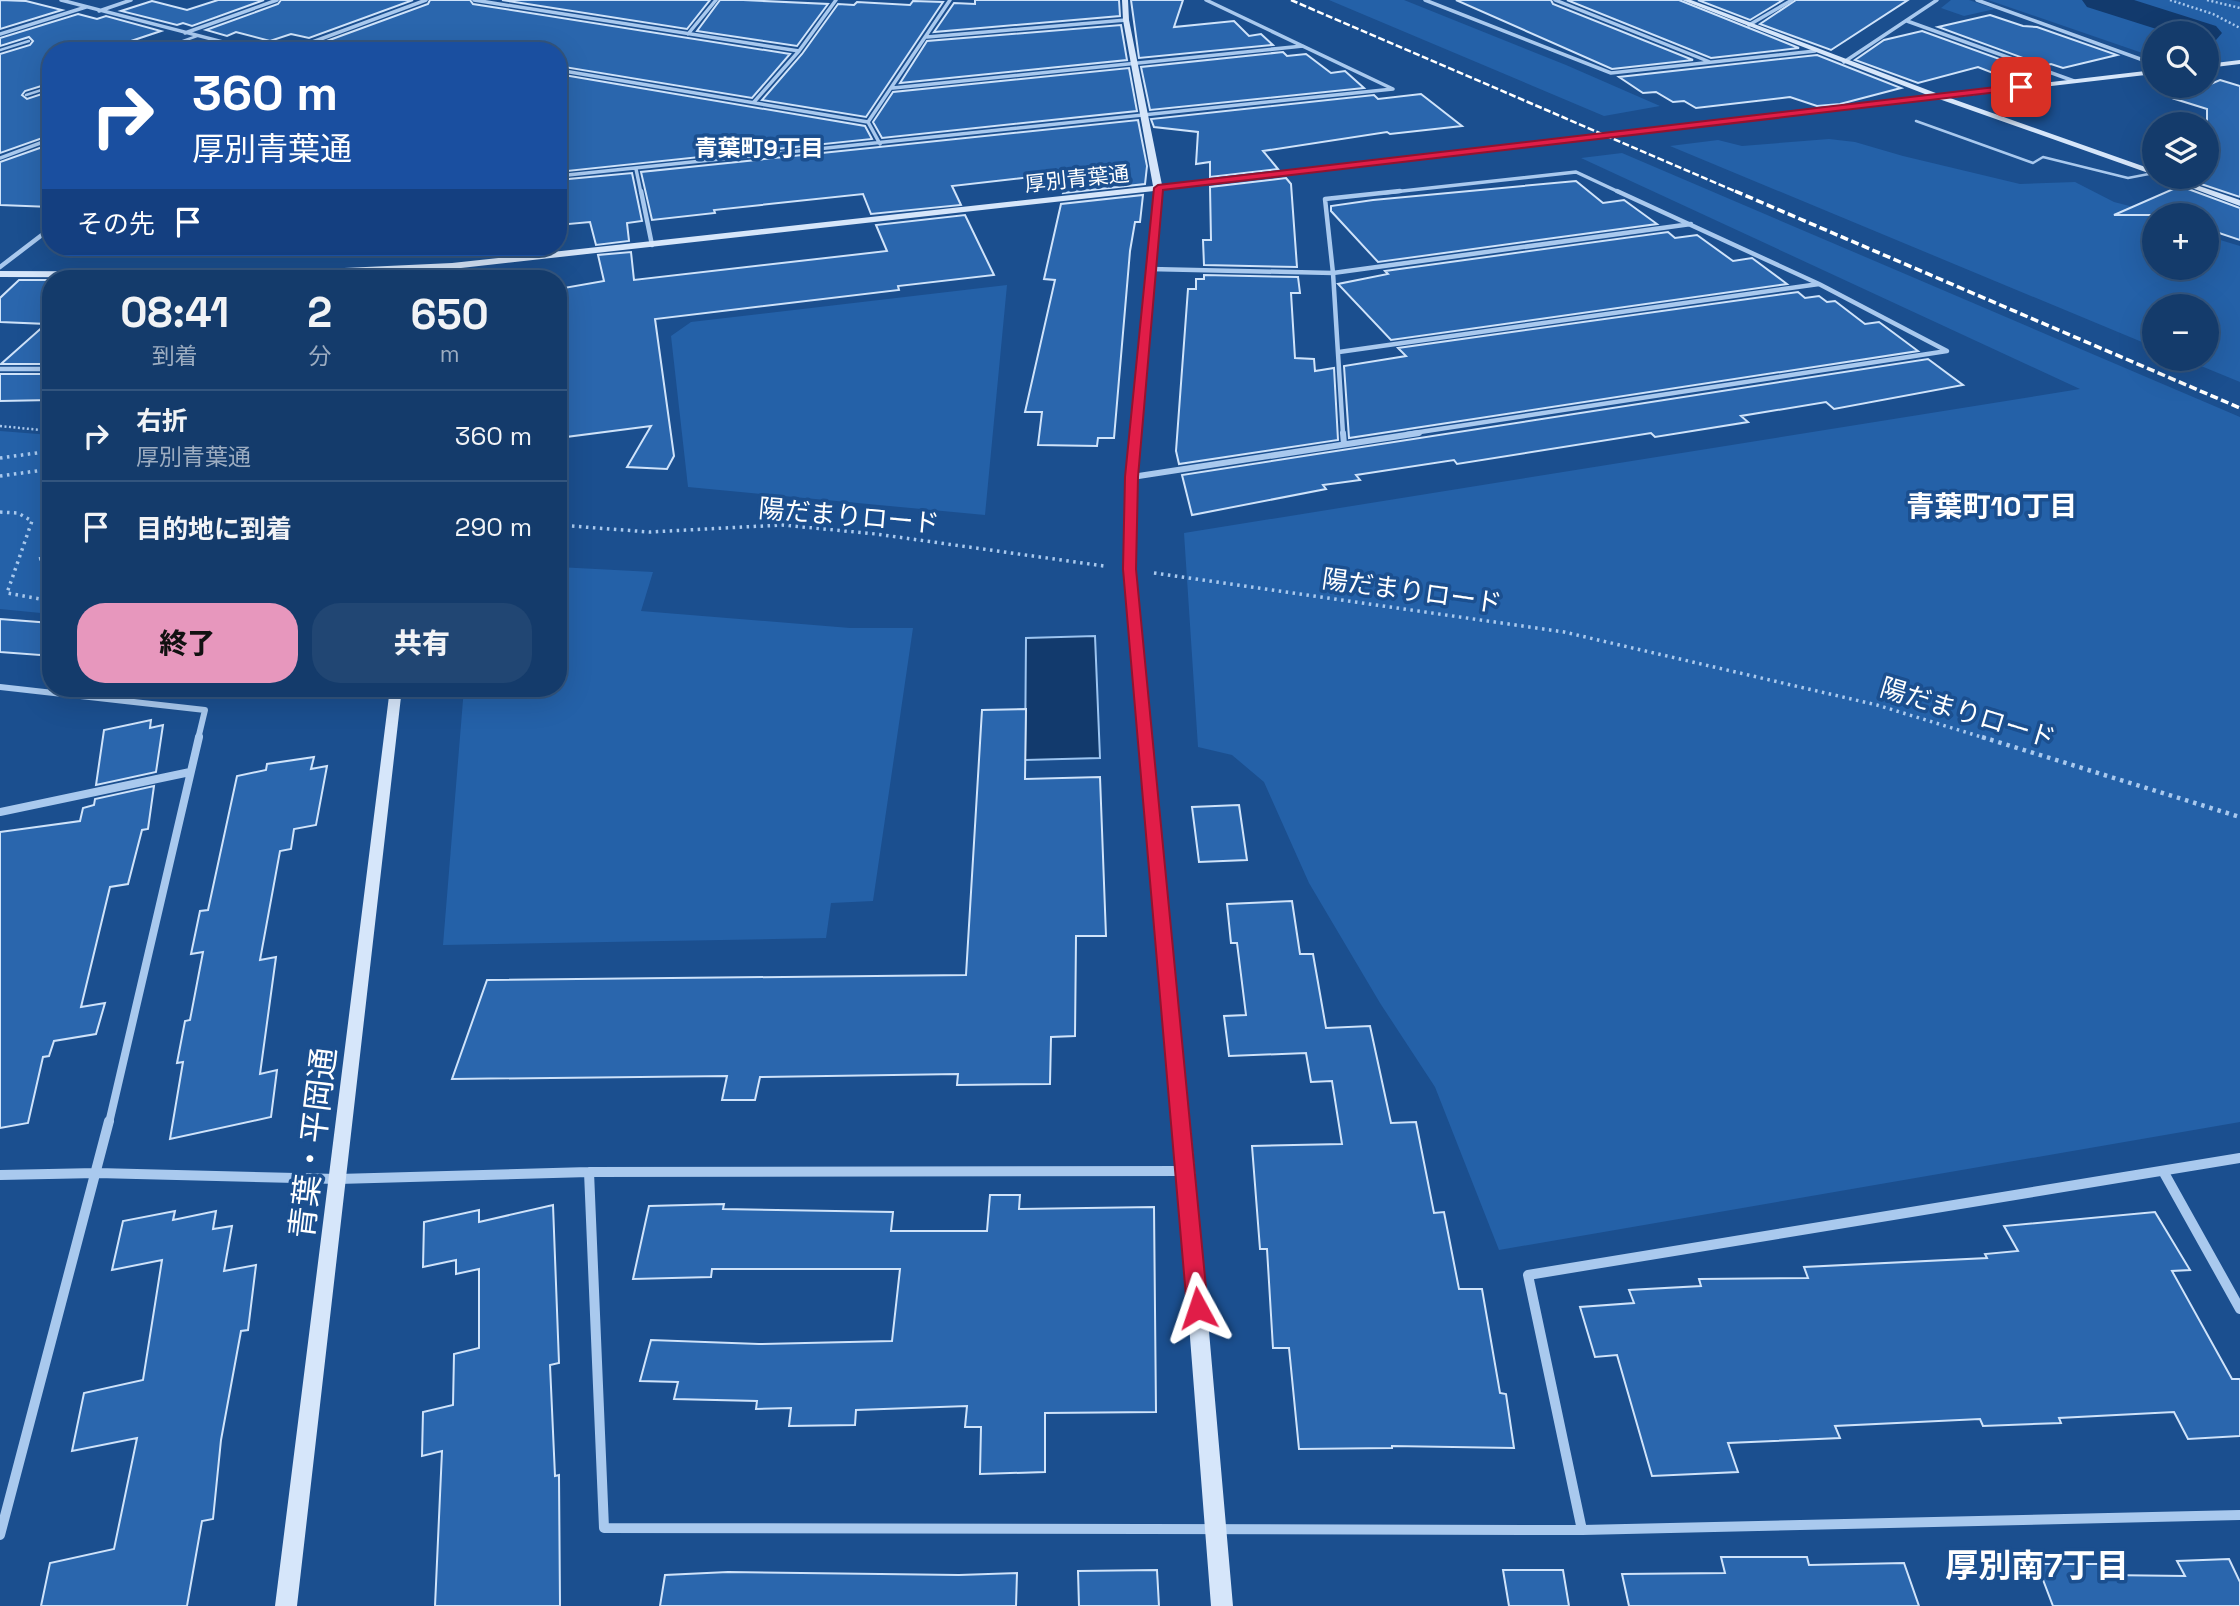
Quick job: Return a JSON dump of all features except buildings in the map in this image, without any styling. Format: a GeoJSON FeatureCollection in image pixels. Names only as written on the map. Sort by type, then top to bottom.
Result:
{"type":"FeatureCollection","features":[{"type":"Feature","properties":{"kind":"street"},"geometry":{"type":"LineString","coordinates":[[61,0],[221,42]]}},
{"type":"Feature","properties":{"kind":"street"},"geometry":{"type":"LineString","coordinates":[[98,11],[131,0]]}},
{"type":"Feature","properties":{"kind":"street"},"geometry":{"type":"LineString","coordinates":[[184,33],[277,0]]}},
{"type":"Feature","properties":{"kind":"street"},"geometry":{"type":"LineString","coordinates":[[312,42],[426,0]]}},
{"type":"Feature","properties":{"kind":"street"},"geometry":{"type":"LineString","coordinates":[[474,0],[799,51]]}},
{"type":"Feature","properties":{"kind":"street"},"geometry":{"type":"LineString","coordinates":[[688,34],[716,0]]}},
{"type":"Feature","properties":{"kind":"street"},"geometry":{"type":"LineString","coordinates":[[754,102],[799,51],[836,0]]}},
{"type":"Feature","properties":{"kind":"street"},"geometry":{"type":"LineString","coordinates":[[868,122],[950,0]]}},
{"type":"Feature","properties":{"kind":"street"},"geometry":{"type":"LineString","coordinates":[[1125,0],[1126,20],[1158,188],[1132,477],[1129,569],[1186,1171],[1222,1606]]}},
{"type":"Feature","properties":{"kind":"street"},"geometry":{"type":"LineString","coordinates":[[567,176],[1393,89],[1206,0]]}},
{"type":"Feature","properties":{"kind":"street"},"geometry":{"type":"LineString","coordinates":[[1425,0],[1611,73],[1815,51]]}},
{"type":"Feature","properties":{"kind":"street"},"geometry":{"type":"LineString","coordinates":[[1555,0],[1713,64]]}},
{"type":"Feature","properties":{"kind":"street"},"geometry":{"type":"LineString","coordinates":[[1685,0],[1843,62],[2142,169]]}},
{"type":"Feature","properties":{"kind":"street"},"geometry":{"type":"LineString","coordinates":[[1749,25],[1792,0]]}},
{"type":"Feature","properties":{"kind":"street"},"geometry":{"type":"LineString","coordinates":[[1843,62],[1937,0]]}},
{"type":"Feature","properties":{"kind":"street"},"geometry":{"type":"LineString","coordinates":[[1978,0],[2142,60]]}},
{"type":"Feature","properties":{"kind":"street"},"geometry":{"type":"LineString","coordinates":[[0,34],[87,7]]}},
{"type":"Feature","properties":{"kind":"street"},"geometry":{"type":"LineString","coordinates":[[927,37],[1126,20]]}},
{"type":"Feature","properties":{"kind":"street"},"geometry":{"type":"LineString","coordinates":[[1907,21],[2074,81]]}},
{"type":"Feature","properties":{"kind":"street"},"geometry":{"type":"LineString","coordinates":[[893,88],[1304,46]]}},
{"type":"Feature","properties":{"kind":"street"},"geometry":{"type":"LineString","coordinates":[[2219,65],[2240,62]]}},
{"type":"Feature","properties":{"kind":"street"},"geometry":{"type":"LineString","coordinates":[[567,71],[868,122]]}},
{"type":"Feature","properties":{"kind":"street","name":"厚別青葉通"},"geometry":{"type":"LineString","coordinates":[[567,254],[2142,73]]}},
{"type":"Feature","properties":{"kind":"street"},"geometry":{"type":"LineString","coordinates":[[868,122],[880,144]]}},
{"type":"Feature","properties":{"kind":"street"},"geometry":{"type":"LineString","coordinates":[[0,158],[42,142]]}},
{"type":"Feature","properties":{"kind":"street"},"geometry":{"type":"LineString","coordinates":[[636,169],[652,245]]}},
{"type":"Feature","properties":{"kind":"street"},"geometry":{"type":"LineString","coordinates":[[1132,477],[1947,351],[1819,284],[1576,172],[1325,199],[1333,273],[1344,444]]}},
{"type":"Feature","properties":{"kind":"street"},"geometry":{"type":"LineString","coordinates":[[2200,189],[2240,203]]}},
{"type":"Feature","properties":{"kind":"street"},"geometry":{"type":"LineString","coordinates":[[1150,270],[1333,273],[1692,224]]}},
{"type":"Feature","properties":{"kind":"street"},"geometry":{"type":"LineString","coordinates":[[0,267],[42,235]]}},
{"type":"Feature","properties":{"kind":"street","name":"厚別青葉通"},"geometry":{"type":"LineString","coordinates":[[366,270],[452,266],[547,256]]}},
{"type":"Feature","properties":{"kind":"street"},"geometry":{"type":"LineString","coordinates":[[451,270],[452,266]]}},
{"type":"Feature","properties":{"kind":"street","name":"厚別青葉通"},"geometry":{"type":"LineString","coordinates":[[0,274],[42,274]]}},
{"type":"Feature","properties":{"kind":"street"},"geometry":{"type":"LineString","coordinates":[[1339,352],[1819,284]]}},
{"type":"Feature","properties":{"kind":"street"},"geometry":{"type":"LineString","coordinates":[[0,369],[42,369]]}},
{"type":"Feature","properties":{"kind":"street"},"geometry":{"type":"LineString","coordinates":[[0,687],[42,692]]}},
{"type":"Feature","properties":{"kind":"street"},"geometry":{"type":"LineString","coordinates":[[0,1535],[97,1173],[205,710],[89,697]]}},
{"type":"Feature","properties":{"kind":"street","name":"青葉・平岡通"},"geometry":{"type":"LineString","coordinates":[[286,1606],[395,697]]}},
{"type":"Feature","properties":{"kind":"street"},"geometry":{"type":"LineString","coordinates":[[0,812],[190,772]]}},
{"type":"Feature","properties":{"kind":"street"},"geometry":{"type":"LineString","coordinates":[[1582,1530],[1528,1275],[2240,1158]]}},
{"type":"Feature","properties":{"kind":"street"},"geometry":{"type":"LineString","coordinates":[[0,1175],[97,1173],[338,1179],[589,1172],[1186,1171]]}},
{"type":"Feature","properties":{"kind":"street"},"geometry":{"type":"LineString","coordinates":[[2163,1171],[2240,1309]]}},
{"type":"Feature","properties":{"kind":"street"},"geometry":{"type":"LineString","coordinates":[[589,1172],[604,1528],[1582,1530],[2240,1515]]}},
{"type":"Feature","properties":{"kind":"lane"},"geometry":{"type":"LineString","coordinates":[[180,42],[197,36]]}},
{"type":"Feature","properties":{"kind":"lane"},"geometry":{"type":"LineString","coordinates":[[0,50],[29,41]]}},
{"type":"Feature","properties":{"kind":"lane"},"geometry":{"type":"LineString","coordinates":[[26,95],[42,89]]}},
{"type":"Feature","properties":{"kind":"lane"},"geometry":{"type":"LineString","coordinates":[[1916,121],[2033,163],[2043,157],[2128,178],[2142,175]]}},
{"type":"Feature","properties":{"kind":"path"},"geometry":{"type":"LineString","coordinates":[[2170,0],[2213,14],[2240,28]]}},
{"type":"Feature","properties":{"kind":"path"},"geometry":{"type":"LineString","coordinates":[[2207,0],[2240,8]]}},
{"type":"Feature","properties":{"kind":"path"},"geometry":{"type":"LineString","coordinates":[[0,426],[42,429]]}},
{"type":"Feature","properties":{"kind":"path"},"geometry":{"type":"LineString","coordinates":[[0,458],[42,452]]}},
{"type":"Feature","properties":{"kind":"path"},"geometry":{"type":"LineString","coordinates":[[0,476],[42,470]]}},
{"type":"Feature","properties":{"kind":"path"},"geometry":{"type":"LineString","coordinates":[[0,512],[18,513],[32,521],[29,538],[10,575],[7,593],[42,599]]}},
{"type":"Feature","properties":{"kind":"path","name":"陽だまりロード"},"geometry":{"type":"LineString","coordinates":[[567,526],[649,531],[782,525],[876,534],[1564,632],[1877,705],[2240,817]]}},
{"type":"Feature","properties":{"kind":"shaded area"},"geometry":{"type":"Polygon","coordinates":[[[1329,0],[1404,0],[1660,106],[1604,116],[1329,0]]]}},
{"type":"Feature","properties":{"kind":"shaded area"},"geometry":{"type":"Polygon","coordinates":[[[1951,0],[1969,0],[1995,9],[1964,16],[1941,8],[1951,0]]]}},
{"type":"Feature","properties":{"kind":"shaded area"},"geometry":{"type":"Polygon","coordinates":[[[1988,0],[2240,2],[2240,64],[2219,63],[2219,21],[2142,21],[2142,53],[1988,0]]]}},
{"type":"Feature","properties":{"kind":"shaded area"},"geometry":{"type":"Polygon","coordinates":[[[1829,139],[1855,142],[2020,184],[2075,182],[2114,202],[2142,209],[2142,280],[2219,280],[2219,240],[2240,246],[2240,382],[2213,371],[2219,371],[2219,294],[2142,294],[2142,342],[1670,146],[1718,140],[1742,146],[1829,139]]]}},
{"type":"Feature","properties":{"kind":"shaded area"},"geometry":{"type":"Polygon","coordinates":[[[1622,153],[2240,417],[2240,1122],[1499,1250],[1435,1087],[1380,1003],[1309,883],[1264,782],[1232,755],[1198,747],[1184,533],[2080,389],[1581,158],[1622,153]]]}},
{"type":"Feature","properties":{"kind":"shaded area"},"geometry":{"type":"Polygon","coordinates":[[[1007,285],[985,515],[688,487],[671,336],[691,322],[1007,285]]]}},
{"type":"Feature","properties":{"kind":"shaded area"},"geometry":{"type":"Polygon","coordinates":[[[0,431],[42,434],[42,613],[0,609],[0,431]]]}},
{"type":"Feature","properties":{"kind":"shaded area"},"geometry":{"type":"Polygon","coordinates":[[[567,567],[653,572],[641,611],[850,628],[913,628],[873,901],[831,903],[826,938],[443,945],[463,697],[567,697],[567,567]]]}},
{"type":"Feature","properties":{"kind":"shaded area"},"geometry":{"type":"Polygon","coordinates":[[[1095,636],[1100,758],[1025,760],[1026,638],[1095,636]]]}},
{"type":"Feature","properties":{"kind":"waterway"},"geometry":{"type":"LineString","coordinates":[[2099,0],[2166,21]]}},
{"type":"Feature","properties":{"kind":"railway"},"geometry":{"type":"LineString","coordinates":[[1291,0],[1739,193]]}},
{"type":"Feature","properties":{"kind":"railway"},"geometry":{"type":"LineString","coordinates":[[1735,191],[2240,408]]}},
{"type":"Feature","properties":{"kind":"district","name":"青葉町9丁目"},"geometry":{"type":"Point","coordinates":[759,148]}},
{"type":"Feature","properties":{"kind":"district","name":"青葉町10丁目"},"geometry":{"type":"Point","coordinates":[1992,506]}},
{"type":"Feature","properties":{"kind":"district","name":"厚別南7丁目"},"geometry":{"type":"Point","coordinates":[2037,1565]}},
{"type":"Feature","properties":{"kind":"route"},"geometry":{"type":"LineString","coordinates":[[1198,1308],[1129,569],[1132,477],[1158,188],[2021,87]]}}]}
